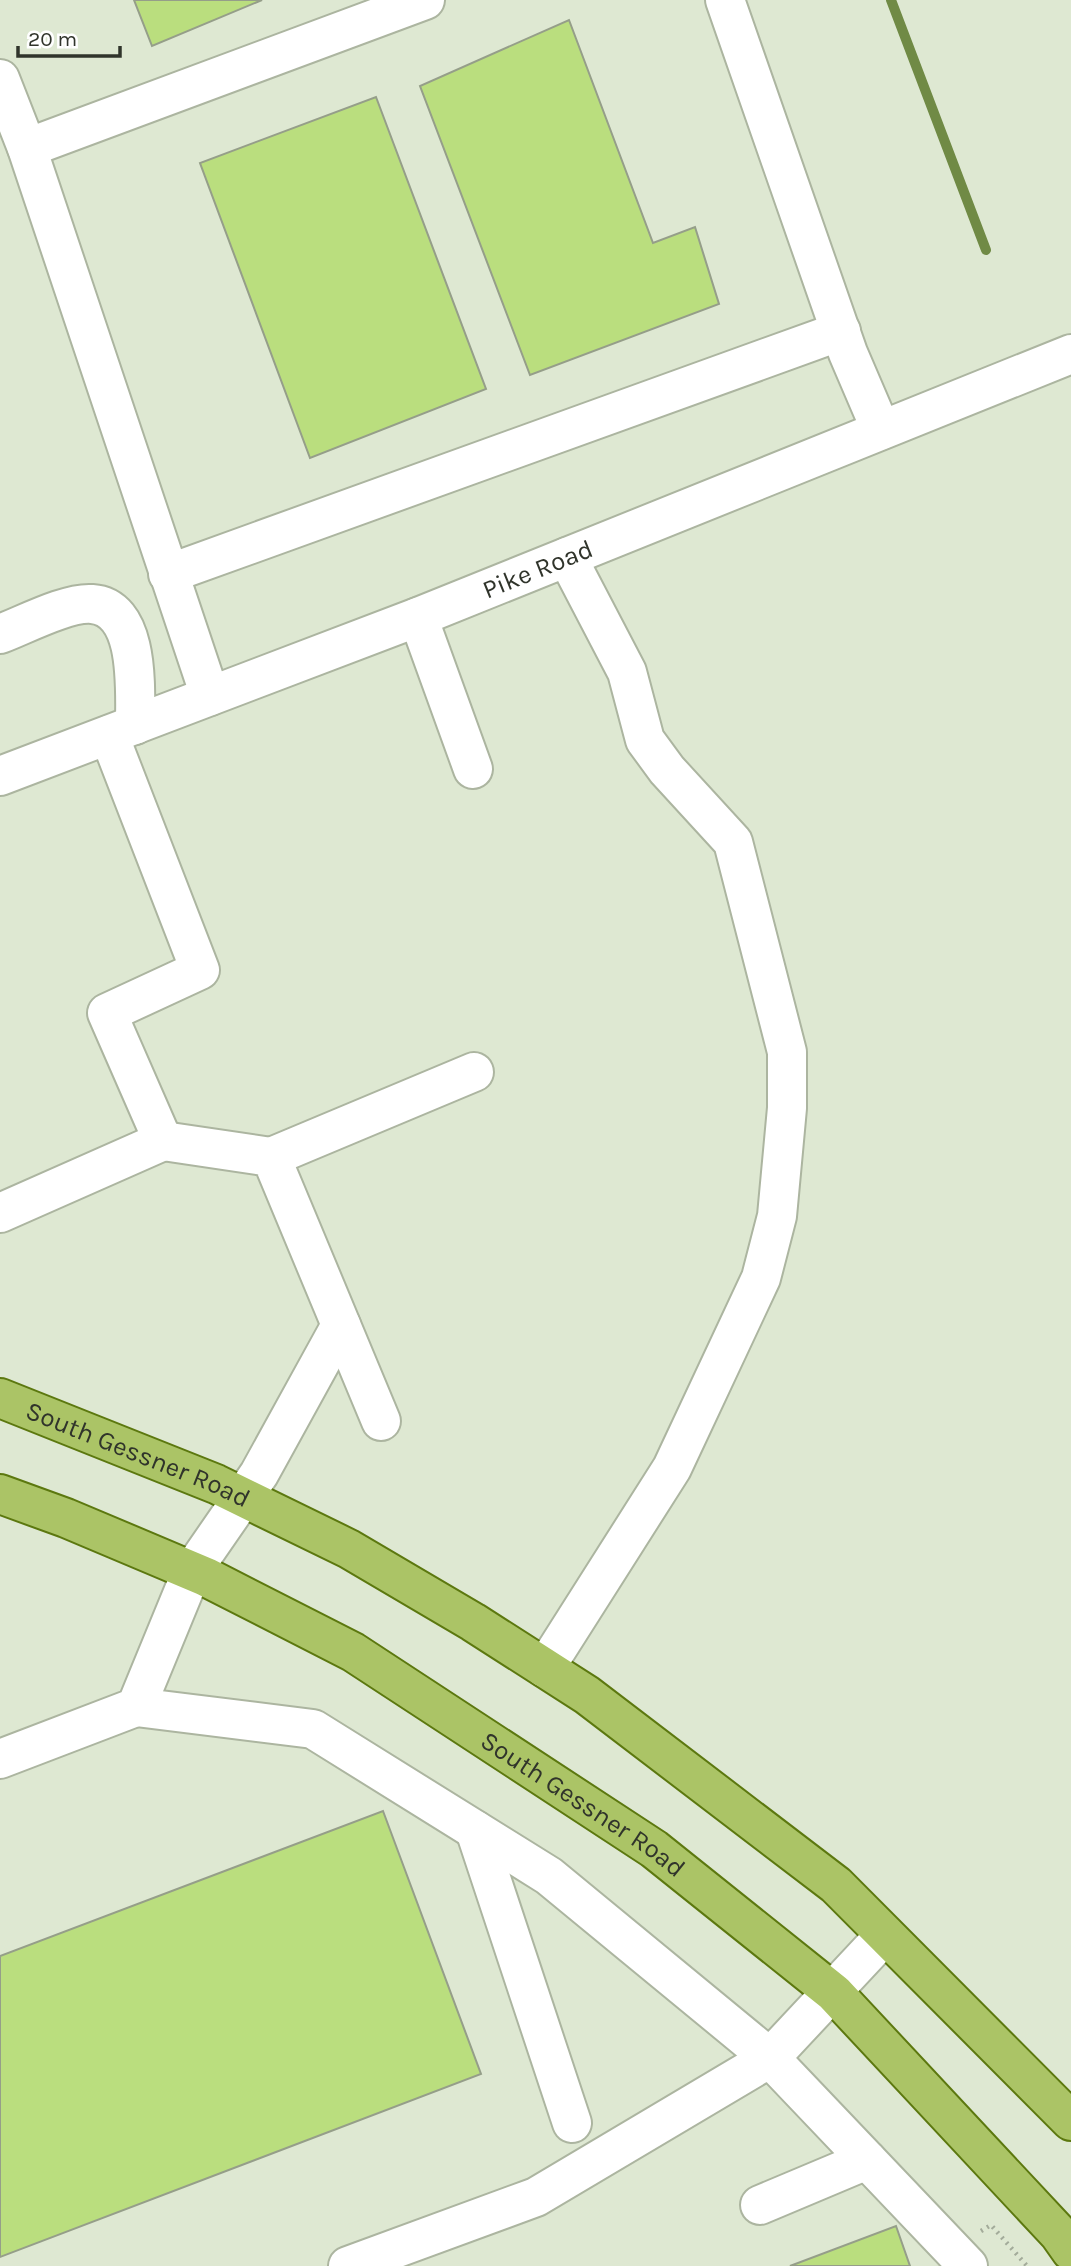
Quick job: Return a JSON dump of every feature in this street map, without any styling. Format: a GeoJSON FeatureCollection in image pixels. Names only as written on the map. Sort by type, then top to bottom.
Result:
{"type":"FeatureCollection","features":[{"type":"Feature","properties":{"kind":"main road","name":"South Gessner Road"},"geometry":{"type":"LineString","coordinates":[[0,1398],[244,1497],[349,1549],[598,1703],[836,1885],[1071,2121]]}},
{"type":"Feature","properties":{"kind":"main road","name":"South Gessner Road"},"geometry":{"type":"LineString","coordinates":[[0,1494],[66,1518],[192,1571],[353,1652],[654,1849],[831,1992],[1059,2234],[1071,2251]]}},
{"type":"Feature","properties":{"kind":"street"},"geometry":{"type":"LineString","coordinates":[[27,148],[425,0]]}},
{"type":"Feature","properties":{"kind":"street"},"geometry":{"type":"LineString","coordinates":[[725,0],[841,331],[881,430]]}},
{"type":"Feature","properties":{"kind":"street"},"geometry":{"type":"LineString","coordinates":[[0,79],[27,148],[210,696]]}},
{"type":"Feature","properties":{"kind":"street"},"geometry":{"type":"LineString","coordinates":[[168,573],[841,331]]}},
{"type":"Feature","properties":{"kind":"street","name":"Pike Road"},"geometry":{"type":"LineString","coordinates":[[0,776],[418,617],[1071,354]]}},
{"type":"Feature","properties":{"kind":"street"},"geometry":{"type":"LineString","coordinates":[[545,1668],[672,1468],[761,1278],[777,1216],[787,1108],[787,1052],[733,842],[667,770],[645,740],[627,672],[567,557]]}},
{"type":"Feature","properties":{"kind":"street"},"geometry":{"type":"LineString","coordinates":[[0,634],[69,607],[93,604],[112,614],[127,631],[133,654],[122,730],[200,970],[107,1013],[163,1141]]}},
{"type":"Feature","properties":{"kind":"street"},"geometry":{"type":"LineString","coordinates":[[418,617],[473,769]]}},
{"type":"Feature","properties":{"kind":"street"},"geometry":{"type":"LineString","coordinates":[[0,1213],[163,1141],[271,1157],[474,1072]]}},
{"type":"Feature","properties":{"kind":"street"},"geometry":{"type":"LineString","coordinates":[[271,1157],[381,1421]]}},
{"type":"Feature","properties":{"kind":"street"},"geometry":{"type":"LineString","coordinates":[[136,1707],[192,1571],[244,1497],[341,1325]]}},
{"type":"Feature","properties":{"kind":"street"},"geometry":{"type":"LineString","coordinates":[[0,1759],[136,1707],[313,1729],[549,1876],[770,2058],[867,2160],[971,2251]]}},
{"type":"Feature","properties":{"kind":"street"},"geometry":{"type":"LineString","coordinates":[[475,1830],[572,2123]]}},
{"type":"Feature","properties":{"kind":"street"},"geometry":{"type":"LineString","coordinates":[[348,2266],[536,2197],[770,2058],[885,1935]]}},
{"type":"Feature","properties":{"kind":"street"},"geometry":{"type":"LineString","coordinates":[[760,2206],[867,2160]]}},
{"type":"Feature","properties":{"kind":"path"},"geometry":{"type":"LineString","coordinates":[[971,2251],[991,2225],[1027,2266]]}},
{"type":"Feature","properties":{"kind":"building"},"geometry":{"type":"Polygon","coordinates":[[[134,0],[262,0],[152,46],[134,0]]]}},
{"type":"Feature","properties":{"kind":"building"},"geometry":{"type":"Polygon","coordinates":[[[569,20],[653,243],[695,227],[719,304],[530,375],[420,86],[569,20]]]}},
{"type":"Feature","properties":{"kind":"building"},"geometry":{"type":"Polygon","coordinates":[[[376,97],[486,389],[310,458],[200,163],[376,97]]]}},
{"type":"Feature","properties":{"kind":"building"},"geometry":{"type":"Polygon","coordinates":[[[383,1811],[481,2074],[0,2257],[0,1956],[383,1811]]]}},
{"type":"Feature","properties":{"kind":"building"},"geometry":{"type":"Polygon","coordinates":[[[896,2226],[910,2266],[790,2266],[896,2226]]]}},
{"type":"Feature","properties":{"kind":"waterway"},"geometry":{"type":"LineString","coordinates":[[891,0],[986,250]]}}]}
